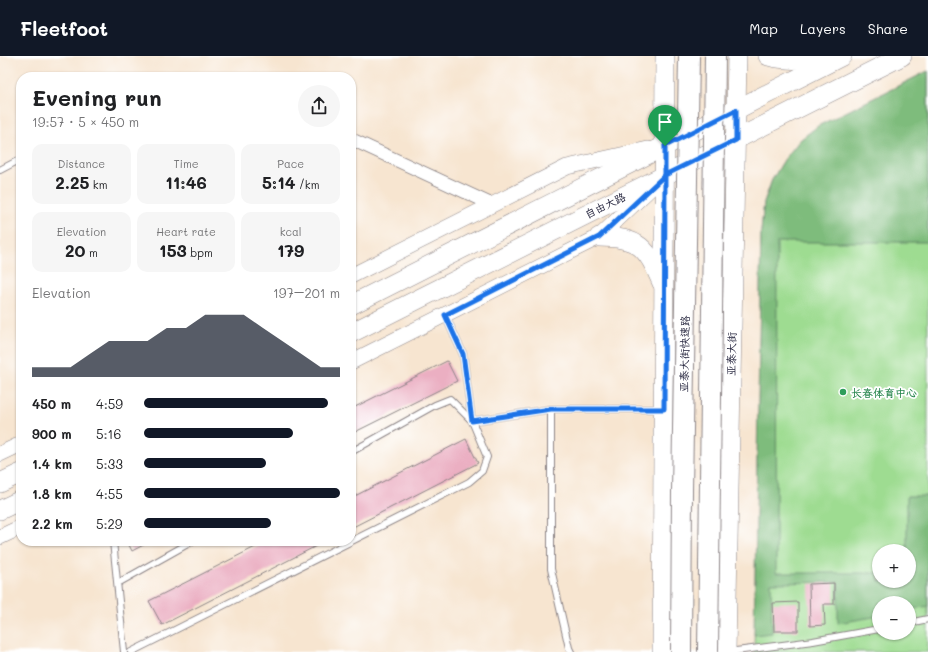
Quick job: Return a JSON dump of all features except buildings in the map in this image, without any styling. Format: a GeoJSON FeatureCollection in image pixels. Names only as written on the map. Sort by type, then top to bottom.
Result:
{"type":"FeatureCollection","features":[{"type":"Feature","properties":{"kind":"highway","name":"亚泰大街快速路"},"geometry":{"type":"LineString","coordinates":[[681,652],[688,56]]}},
{"type":"Feature","properties":{"kind":"highway"},"geometry":{"type":"LineString","coordinates":[[708,652],[715,56]]}},
{"type":"Feature","properties":{"kind":"main road"},"geometry":{"type":"LineString","coordinates":[[662,652],[665,56]]}},
{"type":"Feature","properties":{"kind":"main road","name":"亚泰大街"},"geometry":{"type":"LineString","coordinates":[[726,652],[737,56]]}},
{"type":"Feature","properties":{"kind":"main road"},"geometry":{"type":"LineString","coordinates":[[768,56],[783,60],[822,56]]}},
{"type":"Feature","properties":{"kind":"main road"},"geometry":{"type":"LineString","coordinates":[[356,302],[842,56]]}},
{"type":"Feature","properties":{"kind":"main road","name":"自由大路"},"geometry":{"type":"LineString","coordinates":[[356,330],[902,56]]}},
{"type":"Feature","properties":{"kind":"main road"},"geometry":{"type":"LineString","coordinates":[[599,237],[617,237],[626,239],[645,250],[653,262],[665,288]]}},
{"type":"Feature","properties":{"kind":"main road"},"geometry":{"type":"LineString","coordinates":[[0,484],[16,476]]}},
{"type":"Feature","properties":{"kind":"main road"},"geometry":{"type":"LineString","coordinates":[[0,510],[16,502]]}},
{"type":"Feature","properties":{"kind":"street"},"geometry":{"type":"LineString","coordinates":[[356,141],[493,204]]}},
{"type":"Feature","properties":{"kind":"street"},"geometry":{"type":"LineString","coordinates":[[356,273],[566,167],[665,146]]}},
{"type":"Feature","properties":{"kind":"street"},"geometry":{"type":"LineString","coordinates":[[356,360],[599,237],[665,175]]}},
{"type":"Feature","properties":{"kind":"street"},"geometry":{"type":"LineString","coordinates":[[0,454],[16,446]]}},
{"type":"Feature","properties":{"kind":"street"},"geometry":{"type":"LineString","coordinates":[[0,537],[16,529]]}},
{"type":"Feature","properties":{"kind":"lane"},"geometry":{"type":"LineString","coordinates":[[0,170],[16,162]]}},
{"type":"Feature","properties":{"kind":"lane"},"geometry":{"type":"LineString","coordinates":[[356,538],[468,482],[482,471],[487,457],[472,421],[463,354],[445,315]]}},
{"type":"Feature","properties":{"kind":"lane"},"geometry":{"type":"LineString","coordinates":[[356,449],[435,405],[450,399],[472,421]]}},
{"type":"Feature","properties":{"kind":"lane"},"geometry":{"type":"LineString","coordinates":[[472,421],[551,409],[664,409]]}},
{"type":"Feature","properties":{"kind":"lane"},"geometry":{"type":"LineString","coordinates":[[551,409],[551,569],[571,652]]}},
{"type":"Feature","properties":{"kind":"lane"},"geometry":{"type":"LineString","coordinates":[[114,546],[124,652]]}},
{"type":"Feature","properties":{"kind":"lane"},"geometry":{"type":"LineString","coordinates":[[118,583],[184,546]]}},
{"type":"Feature","properties":{"kind":"lane"},"geometry":{"type":"LineString","coordinates":[[131,652],[341,546]]}},
{"type":"Feature","properties":{"kind":"lane"},"geometry":{"type":"LineString","coordinates":[[916,622],[928,619]]}},
{"type":"Feature","properties":{"kind":"lane"},"geometry":{"type":"LineString","coordinates":[[726,652],[813,641],[872,629]]}},
{"type":"Feature","properties":{"kind":"green space","name":"长春体育中心"},"geometry":{"type":"Polygon","coordinates":[[[928,71],[928,652],[754,652],[761,232],[764,202],[772,180],[784,160],[800,140],[818,126],[928,71]]]}},
{"type":"Feature","properties":{"kind":"green space"},"geometry":{"type":"Polygon","coordinates":[[[928,71],[928,242],[777,242],[776,573],[872,573],[872,588],[916,588],[916,544],[907,544],[907,496],[928,496],[928,606],[916,609],[916,596],[872,596],[872,617],[838,623],[838,582],[771,583],[772,633],[754,635],[761,232],[764,202],[772,180],[784,160],[800,140],[818,126],[928,71]]]}},
{"type":"Feature","properties":{"kind":"place","name":"长春体育中心"},"geometry":{"type":"Point","coordinates":[843,392]}},
{"type":"Feature","properties":{"kind":"route"},"geometry":{"type":"LineString","coordinates":[[665,146],[665,175],[599,237],[445,315],[463,354],[472,421],[551,409],[664,409],[665,175],[736,140],[736,110],[665,146]]}}]}
